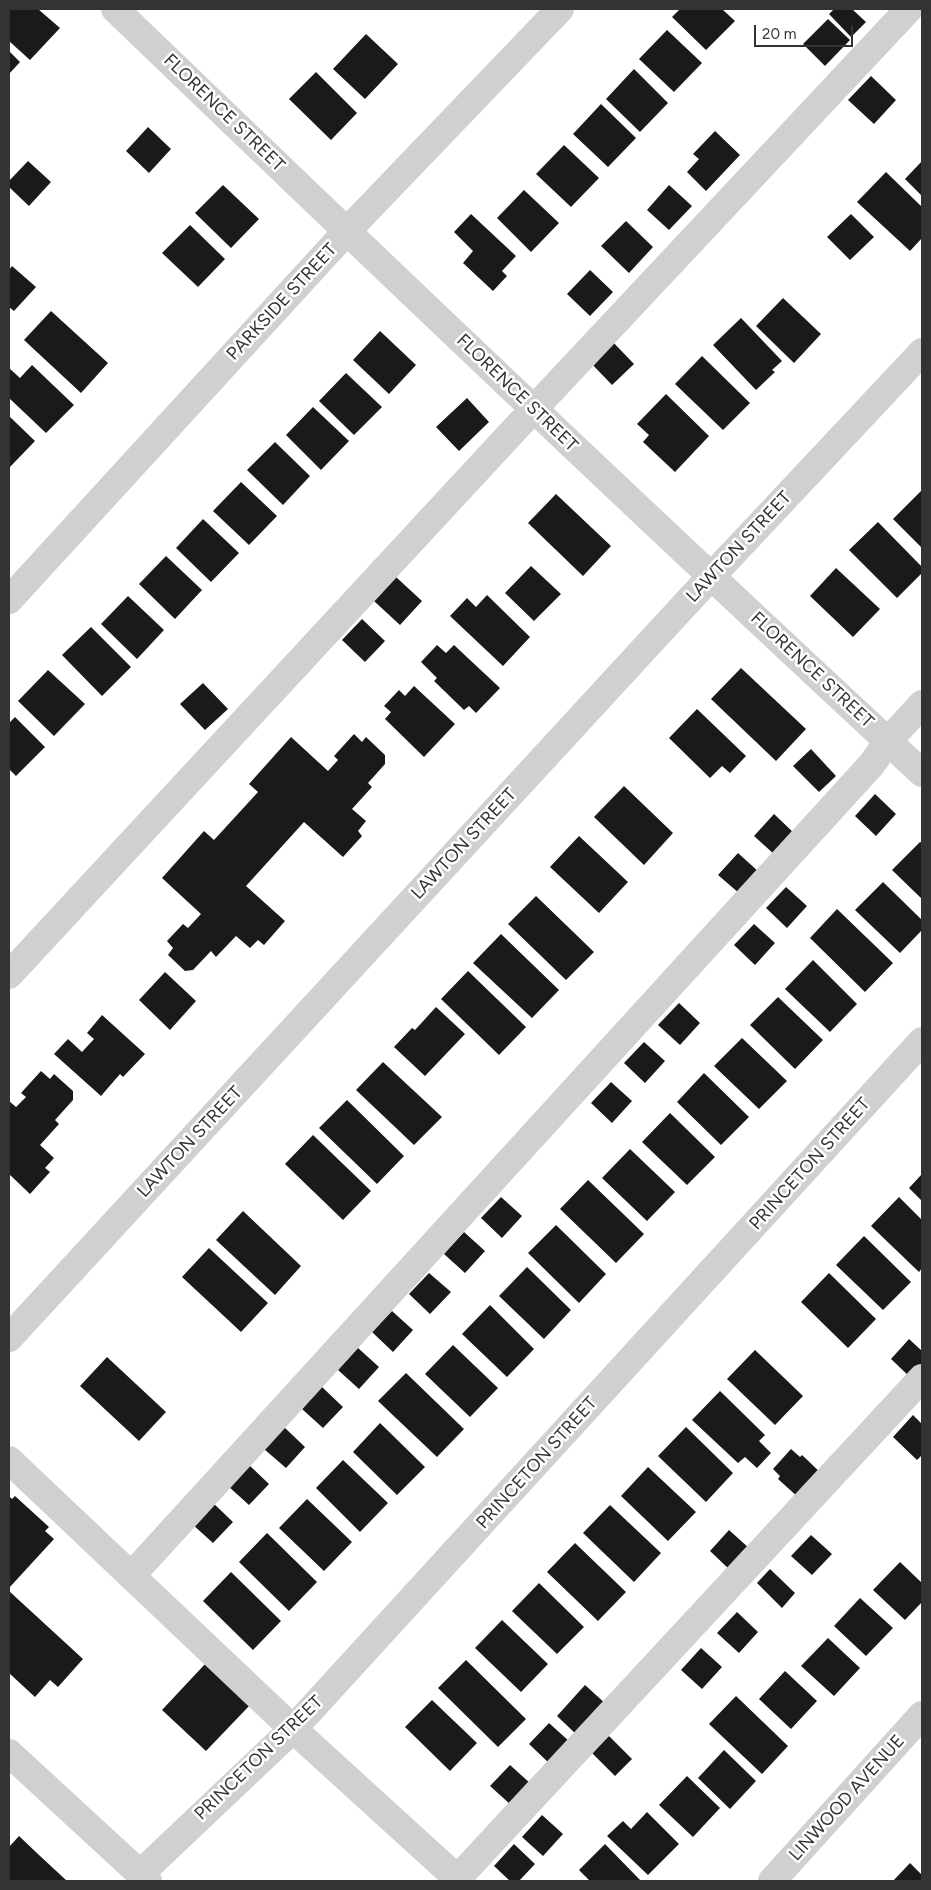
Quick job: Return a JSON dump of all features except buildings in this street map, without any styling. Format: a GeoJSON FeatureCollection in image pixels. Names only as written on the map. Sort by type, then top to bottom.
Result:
{"type":"FeatureCollection","features":[{"type":"Feature","properties":{"kind":"street","name":"FLORENCE STREET"},"geometry":{"type":"LineString","coordinates":[[115,9],[711,577],[922,773]]}},
{"type":"Feature","properties":{"kind":"street","name":"PARKSIDE STREET"},"geometry":{"type":"LineString","coordinates":[[9,600],[347,231],[560,9]]}},
{"type":"Feature","properties":{"kind":"street"},"geometry":{"type":"LineString","coordinates":[[9,974],[909,9]]}},
{"type":"Feature","properties":{"kind":"street","name":"LAWTON STREET"},"geometry":{"type":"LineString","coordinates":[[9,1338],[711,577],[922,352]]}},
{"type":"Feature","properties":{"kind":"street"},"geometry":{"type":"LineString","coordinates":[[131,1576],[872,764],[888,741],[922,704]]}},
{"type":"Feature","properties":{"kind":"street","name":"PRINCETON STREET"},"geometry":{"type":"LineString","coordinates":[[144,1878],[293,1729],[922,1041]]}},
{"type":"Feature","properties":{"kind":"street"},"geometry":{"type":"LineString","coordinates":[[9,1460],[293,1729],[458,1880],[922,1378]]}},
{"type":"Feature","properties":{"kind":"street","name":"LINWOOD AVENUE"},"geometry":{"type":"LineString","coordinates":[[772,1881],[922,1716]]}},
{"type":"Feature","properties":{"kind":"street"},"geometry":{"type":"LineString","coordinates":[[9,1753],[144,1878]]}}]}
